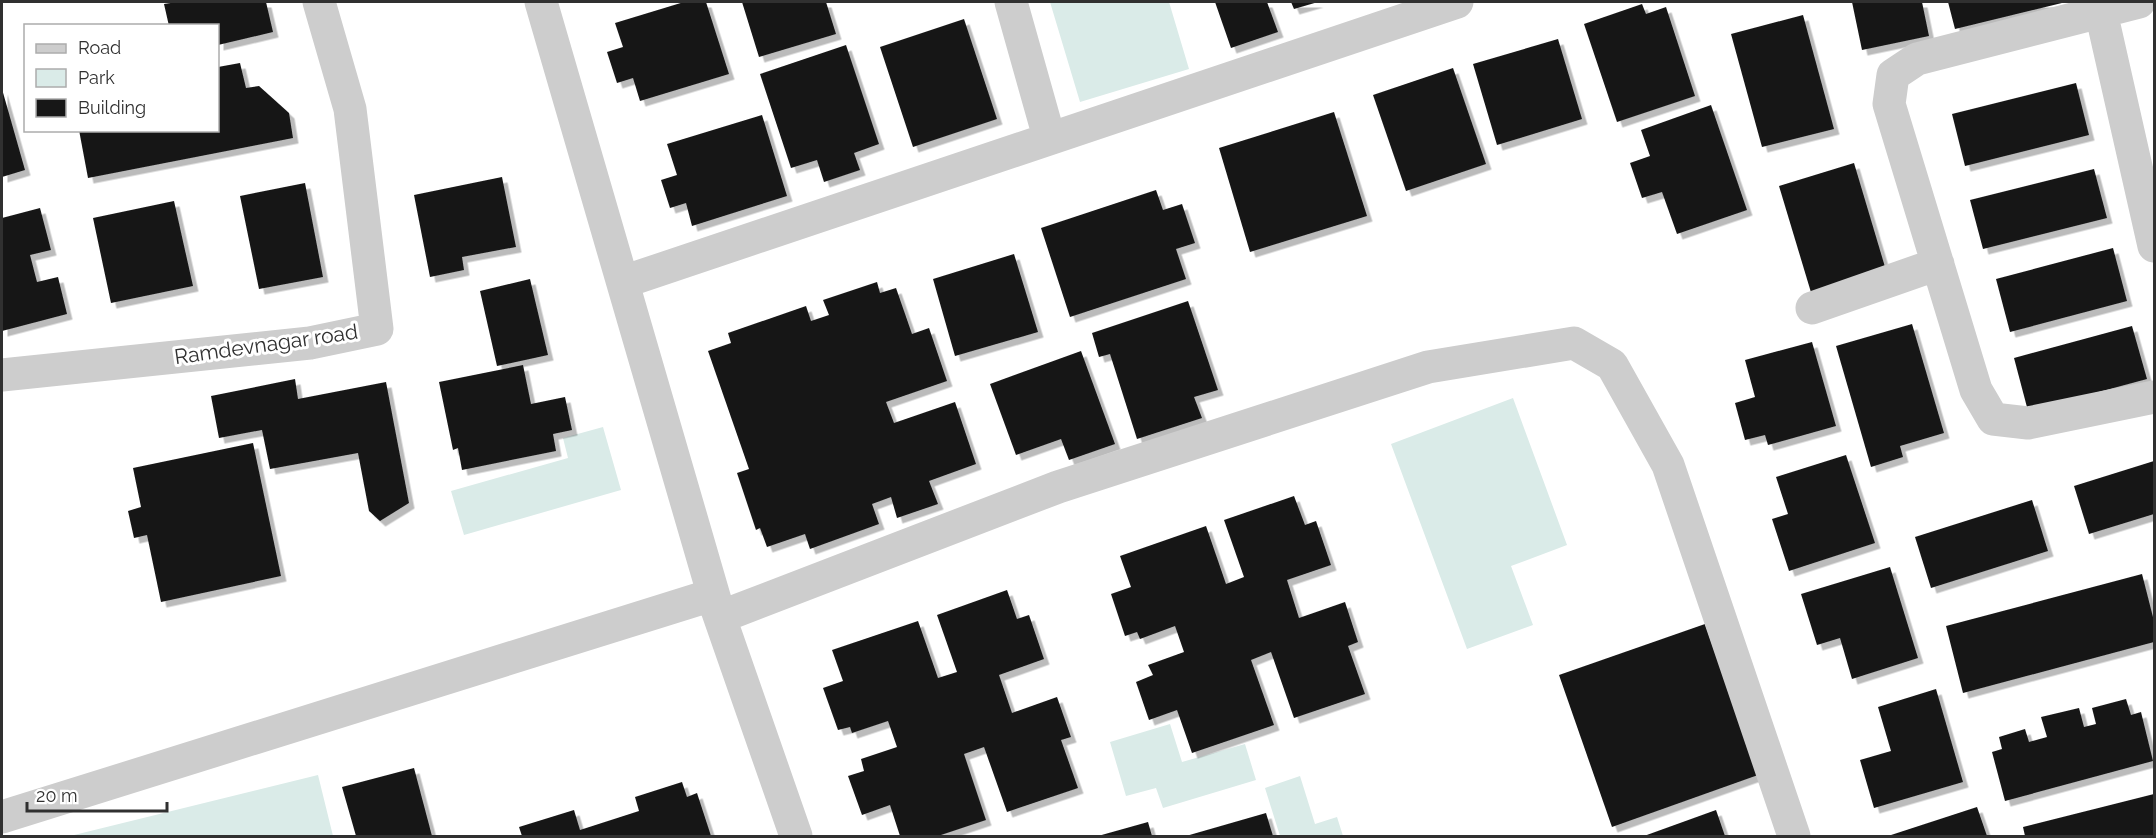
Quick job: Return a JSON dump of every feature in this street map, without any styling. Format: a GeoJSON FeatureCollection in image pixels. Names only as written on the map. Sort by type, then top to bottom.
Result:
{"type":"FeatureCollection","features":[{"type":"Feature","properties":{"kind":"street","name":"Ramdevnagar road"},"geometry":{"type":"LineString","coordinates":[[2,375],[310,343],[377,329],[350,109],[319,2]]}},
{"type":"Feature","properties":{"kind":"street"},"geometry":{"type":"LineString","coordinates":[[541,2],[720,617]]}},
{"type":"Feature","properties":{"kind":"street"},"geometry":{"type":"LineString","coordinates":[[1011,2],[1049,137]]}},
{"type":"Feature","properties":{"kind":"street"},"geometry":{"type":"LineString","coordinates":[[623,282],[1049,137],[1457,2]]}},
{"type":"Feature","properties":{"kind":"street"},"geometry":{"type":"LineString","coordinates":[[2139,2],[1917,59],[1893,75],[1889,104],[1976,390],[1993,419],[2028,423],[2154,398]]}},
{"type":"Feature","properties":{"kind":"street"},"geometry":{"type":"LineString","coordinates":[[2100,12],[2154,246]]}},
{"type":"Feature","properties":{"kind":"street"},"geometry":{"type":"LineString","coordinates":[[1812,308],[1938,264]]}},
{"type":"Feature","properties":{"kind":"street"},"geometry":{"type":"LineString","coordinates":[[720,617],[1058,487],[1428,367],[1574,342],[1612,365],[1668,465],[1794,837]]}},
{"type":"Feature","properties":{"kind":"street"},"geometry":{"type":"LineString","coordinates":[[2,817],[712,595],[796,837]]}},
{"type":"Feature","properties":{"kind":"green space"},"geometry":{"type":"Polygon","coordinates":[[[1050,2],[1169,2],[1189,69],[1080,102],[1050,2]]]}},
{"type":"Feature","properties":{"kind":"green space"},"geometry":{"type":"Polygon","coordinates":[[[1513,398],[1567,545],[1511,566],[1533,625],[1467,649],[1391,444],[1513,398]]]}},
{"type":"Feature","properties":{"kind":"green space"},"geometry":{"type":"Polygon","coordinates":[[[603,427],[621,490],[464,535],[451,491],[568,458],[563,438],[603,427]]]}},
{"type":"Feature","properties":{"kind":"green space"},"geometry":{"type":"Polygon","coordinates":[[[1170,724],[1182,762],[1245,744],[1256,780],[1163,808],[1156,788],[1126,796],[1110,742],[1170,724]]]}},
{"type":"Feature","properties":{"kind":"green space"},"geometry":{"type":"Polygon","coordinates":[[[318,775],[333,836],[70,836],[318,775]]]}},
{"type":"Feature","properties":{"kind":"green space"},"geometry":{"type":"Polygon","coordinates":[[[1300,776],[1315,824],[1337,817],[1343,836],[1280,836],[1265,788],[1300,776]]]}},
{"type":"Feature","properties":{"kind":"building"},"geometry":{"type":"Polygon","coordinates":[[[266,2],[273,32],[219,45],[219,24],[169,24],[164,4],[266,2]]]}},
{"type":"Feature","properties":{"kind":"building"},"geometry":{"type":"Polygon","coordinates":[[[684,2],[706,2],[729,74],[640,101],[633,78],[617,83],[607,52],[623,47],[615,23],[684,2]]]}},
{"type":"Feature","properties":{"kind":"building"},"geometry":{"type":"Polygon","coordinates":[[[742,2],[826,2],[836,34],[759,57],[742,2]]]}},
{"type":"Feature","properties":{"kind":"building"},"geometry":{"type":"Polygon","coordinates":[[[1215,2],[1267,2],[1278,32],[1231,48],[1215,2]]]}},
{"type":"Feature","properties":{"kind":"building"},"geometry":{"type":"Polygon","coordinates":[[[1291,2],[1318,2],[1294,9],[1291,2]]]}},
{"type":"Feature","properties":{"kind":"building"},"geometry":{"type":"Polygon","coordinates":[[[1852,2],[1922,2],[1929,36],[1862,50],[1852,2]]]}},
{"type":"Feature","properties":{"kind":"building"},"geometry":{"type":"Polygon","coordinates":[[[1948,2],[2066,2],[1955,29],[1948,2]]]}},
{"type":"Feature","properties":{"kind":"building"},"geometry":{"type":"Polygon","coordinates":[[[1642,4],[1646,14],[1666,7],[1695,96],[1617,122],[1584,24],[1642,4]]]}},
{"type":"Feature","properties":{"kind":"building"},"geometry":{"type":"Polygon","coordinates":[[[1803,15],[1834,129],[1762,147],[1731,34],[1803,15]]]}},
{"type":"Feature","properties":{"kind":"building"},"geometry":{"type":"Polygon","coordinates":[[[964,19],[997,119],[913,147],[880,47],[964,19]]]}},
{"type":"Feature","properties":{"kind":"building"},"geometry":{"type":"Polygon","coordinates":[[[1558,39],[1582,119],[1497,145],[1473,64],[1558,39]]]}},
{"type":"Feature","properties":{"kind":"building"},"geometry":{"type":"Polygon","coordinates":[[[846,45],[879,144],[854,153],[860,170],[824,182],[817,160],[791,168],[760,74],[846,45]]]}},
{"type":"Feature","properties":{"kind":"building"},"geometry":{"type":"Polygon","coordinates":[[[240,63],[246,88],[259,86],[289,113],[293,138],[88,178],[79,132],[219,132],[219,67],[240,63]]]}},
{"type":"Feature","properties":{"kind":"building"},"geometry":{"type":"Polygon","coordinates":[[[1453,68],[1486,164],[1406,191],[1373,95],[1453,68]]]}},
{"type":"Feature","properties":{"kind":"building"},"geometry":{"type":"Polygon","coordinates":[[[2076,83],[2089,135],[1965,166],[1952,114],[2076,83]]]}},
{"type":"Feature","properties":{"kind":"building"},"geometry":{"type":"Polygon","coordinates":[[[2,89],[25,170],[2,177],[2,89]]]}},
{"type":"Feature","properties":{"kind":"building"},"geometry":{"type":"Polygon","coordinates":[[[1711,105],[1747,210],[1677,234],[1662,192],[1642,198],[1630,163],[1650,156],[1641,130],[1711,105]]]}},
{"type":"Feature","properties":{"kind":"building"},"geometry":{"type":"Polygon","coordinates":[[[1334,112],[1367,216],[1250,252],[1219,148],[1334,112]]]}},
{"type":"Feature","properties":{"kind":"building"},"geometry":{"type":"Polygon","coordinates":[[[762,115],[787,196],[692,226],[686,203],[670,208],[661,180],[677,175],[667,144],[762,115]]]}},
{"type":"Feature","properties":{"kind":"building"},"geometry":{"type":"Polygon","coordinates":[[[1854,163],[1888,277],[1813,299],[1779,186],[1854,163]]]}},
{"type":"Feature","properties":{"kind":"building"},"geometry":{"type":"Polygon","coordinates":[[[2094,169],[2107,218],[1983,249],[1970,200],[2094,169]]]}},
{"type":"Feature","properties":{"kind":"building"},"geometry":{"type":"Polygon","coordinates":[[[502,177],[516,247],[462,257],[464,270],[430,277],[414,195],[502,177]]]}},
{"type":"Feature","properties":{"kind":"building"},"geometry":{"type":"Polygon","coordinates":[[[305,183],[323,277],[259,289],[240,196],[305,183]]]}},
{"type":"Feature","properties":{"kind":"building"},"geometry":{"type":"Polygon","coordinates":[[[1156,190],[1163,210],[1182,204],[1195,243],[1176,249],[1186,279],[1070,317],[1041,228],[1156,190]]]}},
{"type":"Feature","properties":{"kind":"building"},"geometry":{"type":"Polygon","coordinates":[[[174,201],[193,286],[111,303],[93,218],[174,201]]]}},
{"type":"Feature","properties":{"kind":"building"},"geometry":{"type":"Polygon","coordinates":[[[40,208],[51,250],[30,255],[37,282],[58,277],[67,314],[2,331],[2,218],[40,208]]]}},
{"type":"Feature","properties":{"kind":"building"},"geometry":{"type":"Polygon","coordinates":[[[2113,248],[2127,301],[2010,332],[1996,279],[2113,248]]]}},
{"type":"Feature","properties":{"kind":"building"},"geometry":{"type":"Polygon","coordinates":[[[1014,254],[1038,332],[955,356],[933,279],[1014,254]]]}},
{"type":"Feature","properties":{"kind":"building"},"geometry":{"type":"Polygon","coordinates":[[[530,279],[548,355],[497,366],[480,291],[530,279]]]}},
{"type":"Feature","properties":{"kind":"building"},"geometry":{"type":"Polygon","coordinates":[[[877,282],[880,293],[896,288],[912,334],[929,328],[947,381],[886,402],[894,423],[955,402],[976,464],[929,481],[938,504],[897,518],[891,497],[872,504],[879,524],[810,549],[805,534],[767,547],[760,528],[756,530],[737,473],[749,469],[708,351],[731,343],[728,333],[806,306],[811,321],[829,315],[823,300],[877,282]]]}},
{"type":"Feature","properties":{"kind":"building"},"geometry":{"type":"Polygon","coordinates":[[[1188,301],[1218,390],[1194,397],[1202,418],[1137,439],[1110,354],[1099,357],[1092,333],[1188,301]]]}},
{"type":"Feature","properties":{"kind":"building"},"geometry":{"type":"Polygon","coordinates":[[[1912,324],[1944,433],[1900,446],[1903,457],[1871,467],[1836,346],[1912,324]]]}},
{"type":"Feature","properties":{"kind":"building"},"geometry":{"type":"Polygon","coordinates":[[[2132,326],[2147,379],[2028,411],[2014,358],[2132,326]]]}},
{"type":"Feature","properties":{"kind":"building"},"geometry":{"type":"Polygon","coordinates":[[[1812,342],[1836,426],[1768,445],[1765,435],[1745,440],[1735,403],[1755,397],[1745,360],[1812,342]]]}},
{"type":"Feature","properties":{"kind":"building"},"geometry":{"type":"Polygon","coordinates":[[[1081,351],[1115,444],[1069,460],[1061,439],[1016,455],[990,384],[1081,351]]]}},
{"type":"Feature","properties":{"kind":"building"},"geometry":{"type":"Polygon","coordinates":[[[523,365],[531,404],[565,397],[572,430],[553,434],[556,451],[462,470],[458,448],[453,450],[439,382],[523,365]]]}},
{"type":"Feature","properties":{"kind":"building"},"geometry":{"type":"Polygon","coordinates":[[[295,379],[298,399],[386,382],[409,503],[380,521],[369,511],[358,453],[270,469],[262,430],[219,438],[211,396],[295,379]]]}},
{"type":"Feature","properties":{"kind":"building"},"geometry":{"type":"Polygon","coordinates":[[[253,443],[281,576],[161,602],[147,535],[134,538],[128,511],[141,507],[133,468],[253,443]]]}},
{"type":"Feature","properties":{"kind":"building"},"geometry":{"type":"Polygon","coordinates":[[[1846,455],[1875,543],[1789,571],[1772,519],[1788,514],[1776,477],[1846,455]]]}},
{"type":"Feature","properties":{"kind":"building"},"geometry":{"type":"Polygon","coordinates":[[[2154,461],[2154,514],[2089,534],[2074,486],[2154,461]]]}},
{"type":"Feature","properties":{"kind":"building"},"geometry":{"type":"Polygon","coordinates":[[[1294,496],[1305,525],[1316,521],[1331,565],[1287,580],[1299,618],[1345,602],[1358,642],[1348,646],[1365,694],[1294,718],[1271,652],[1251,660],[1274,725],[1192,753],[1177,710],[1149,720],[1136,682],[1153,675],[1148,665],[1184,652],[1175,626],[1140,639],[1137,632],[1125,636],[1111,594],[1131,587],[1120,556],[1206,526],[1226,584],[1244,577],[1224,520],[1294,496]]]}},
{"type":"Feature","properties":{"kind":"building"},"geometry":{"type":"Polygon","coordinates":[[[2032,500],[2048,551],[1931,588],[1915,537],[2032,500]]]}},
{"type":"Feature","properties":{"kind":"building"},"geometry":{"type":"Polygon","coordinates":[[[1890,567],[1918,658],[1852,679],[1840,638],[1817,645],[1801,594],[1890,567]]]}},
{"type":"Feature","properties":{"kind":"building"},"geometry":{"type":"Polygon","coordinates":[[[2142,574],[2154,621],[2154,642],[1963,693],[1946,626],[2142,574]]]}},
{"type":"Feature","properties":{"kind":"building"},"geometry":{"type":"Polygon","coordinates":[[[1007,590],[1017,619],[1029,615],[1044,659],[999,675],[1012,713],[1057,697],[1071,737],[1061,740],[1078,788],[1007,812],[984,747],[964,754],[986,820],[938,836],[900,836],[890,805],[862,815],[848,776],[864,771],[861,759],[897,747],[888,721],[852,733],[850,727],[838,730],[823,688],[843,681],[832,650],[918,621],[938,678],[957,672],[937,615],[1007,590]]]}},
{"type":"Feature","properties":{"kind":"building"},"geometry":{"type":"Polygon","coordinates":[[[1705,624],[1758,775],[1612,827],[1559,675],[1705,624]]]}},
{"type":"Feature","properties":{"kind":"building"},"geometry":{"type":"Polygon","coordinates":[[[1936,689],[1963,782],[1874,808],[1860,760],[1891,751],[1878,707],[1936,689]]]}},
{"type":"Feature","properties":{"kind":"building"},"geometry":{"type":"Polygon","coordinates":[[[2126,699],[2131,715],[2141,712],[2153,761],[2005,801],[1992,752],[2002,749],[1999,737],[2025,729],[2029,742],[2047,737],[2041,717],[2079,708],[2084,727],[2096,724],[2092,708],[2126,699]]]}},
{"type":"Feature","properties":{"kind":"building"},"geometry":{"type":"Polygon","coordinates":[[[414,768],[432,836],[356,836],[342,787],[414,768]]]}},
{"type":"Feature","properties":{"kind":"building"},"geometry":{"type":"Polygon","coordinates":[[[682,782],[687,797],[697,793],[711,836],[522,836],[519,827],[574,810],[580,830],[639,811],[635,797],[682,782]]]}},
{"type":"Feature","properties":{"kind":"building"},"geometry":{"type":"Polygon","coordinates":[[[2154,794],[2154,836],[2025,836],[2023,827],[2154,794]]]}},
{"type":"Feature","properties":{"kind":"building"},"geometry":{"type":"Polygon","coordinates":[[[1977,807],[1987,836],[1888,836],[1977,807]]]}},
{"type":"Feature","properties":{"kind":"building"},"geometry":{"type":"Polygon","coordinates":[[[1716,810],[1725,836],[1644,836],[1716,810]]]}},
{"type":"Feature","properties":{"kind":"building"},"geometry":{"type":"Polygon","coordinates":[[[1266,813],[1273,836],[1186,836],[1266,813]]]}},
{"type":"Feature","properties":{"kind":"building"},"geometry":{"type":"Polygon","coordinates":[[[1148,822],[1152,836],[1098,836],[1148,822]]]}}]}
